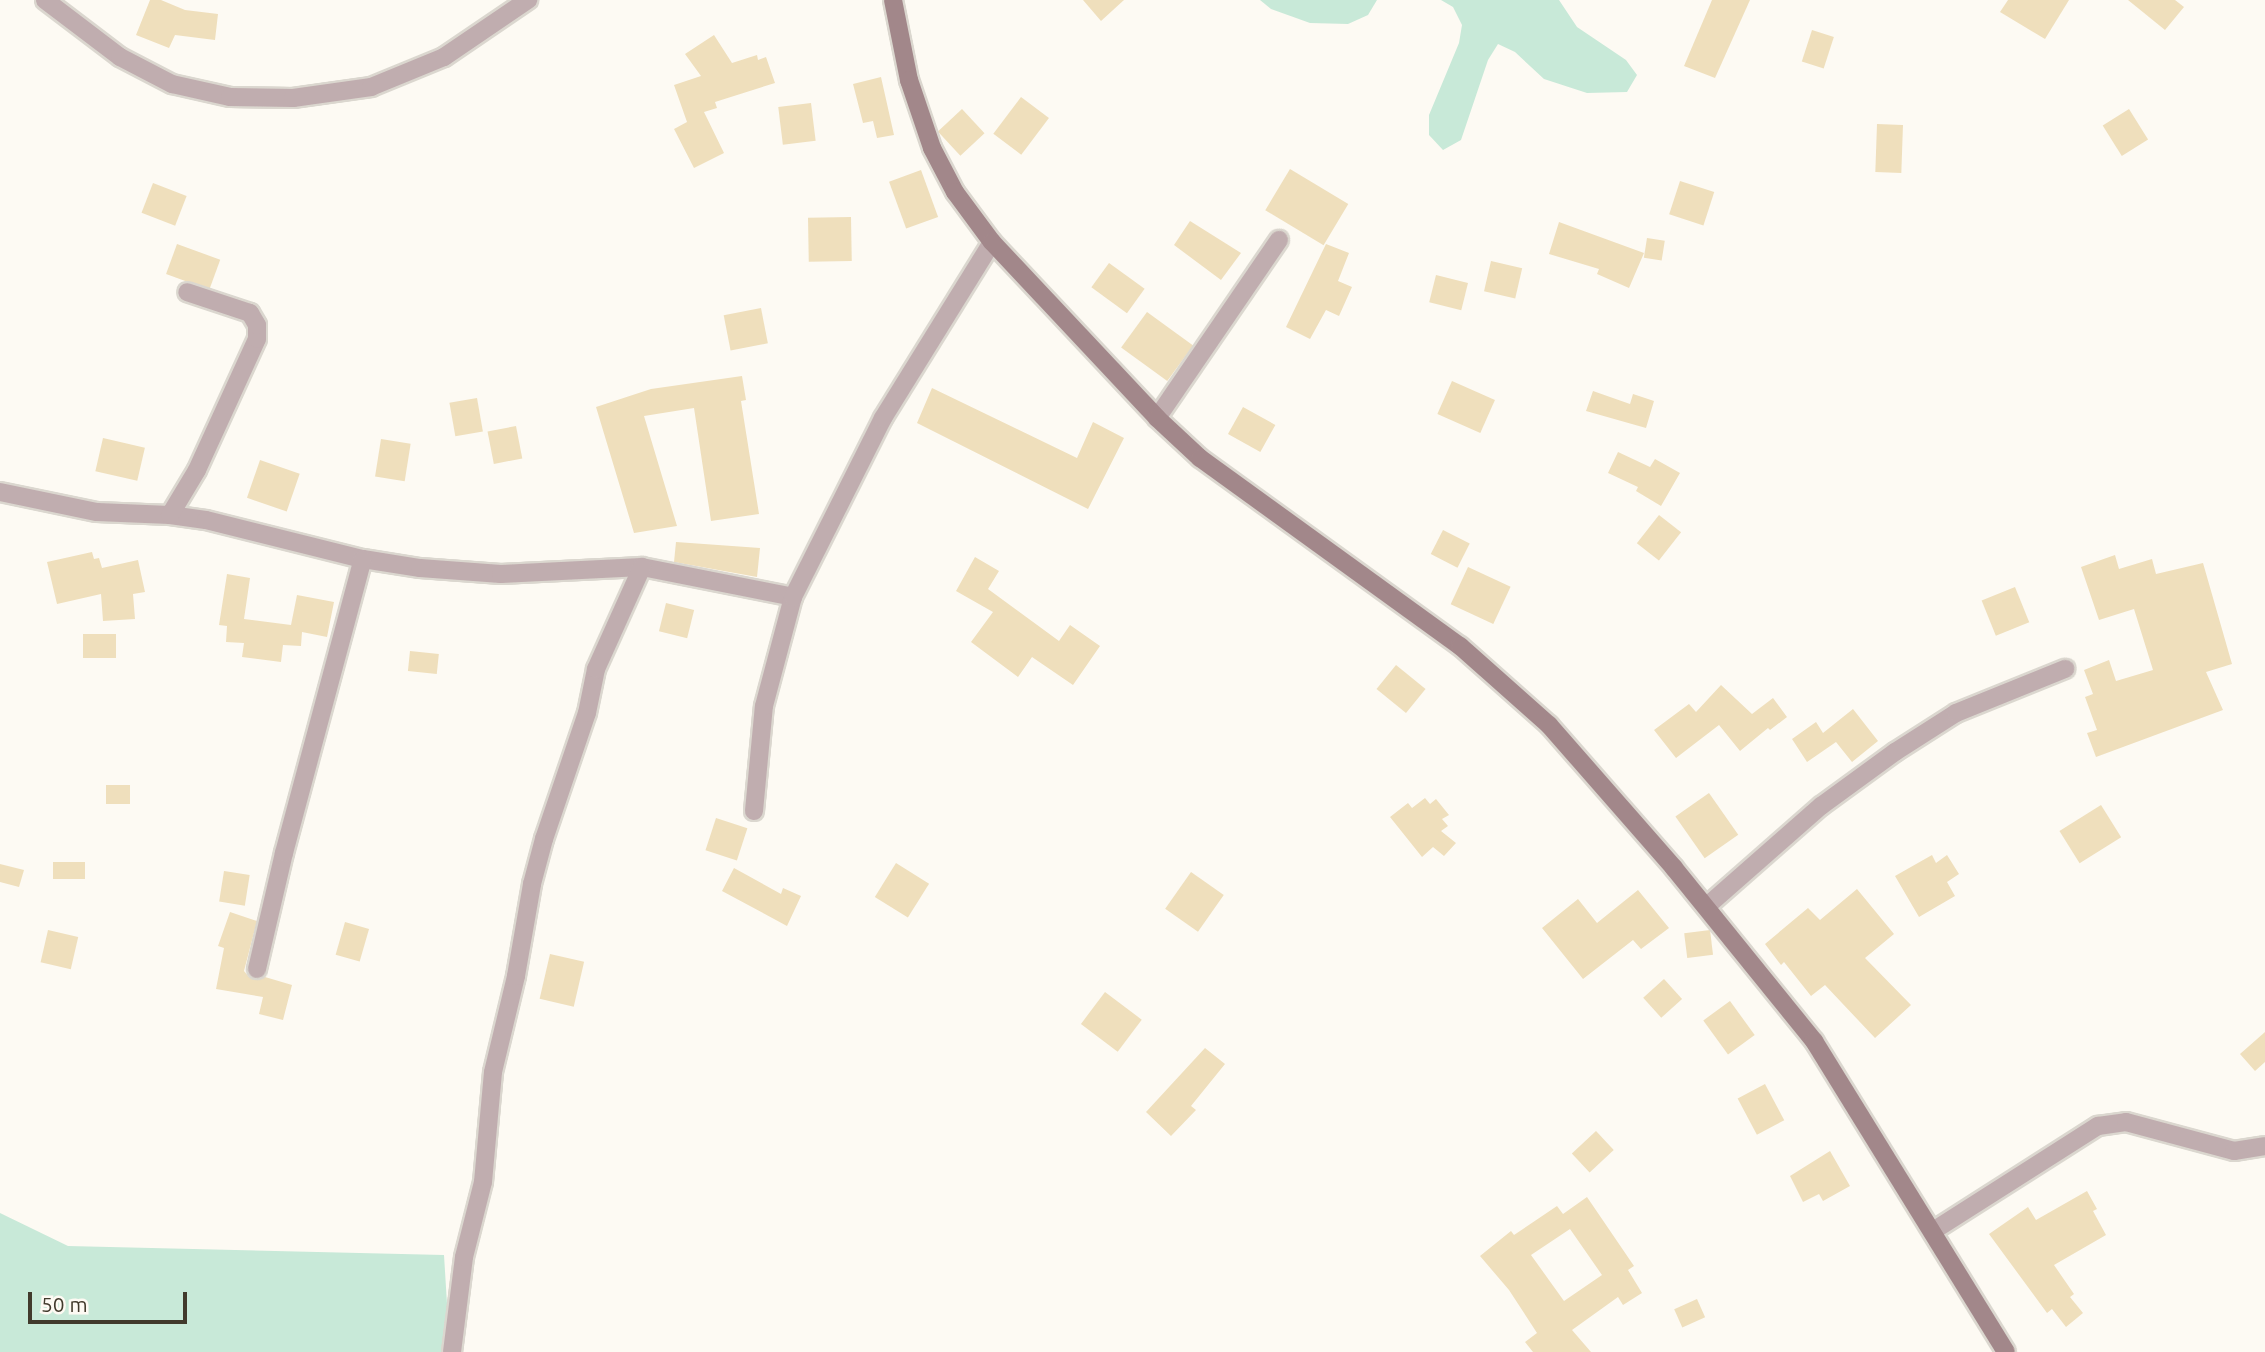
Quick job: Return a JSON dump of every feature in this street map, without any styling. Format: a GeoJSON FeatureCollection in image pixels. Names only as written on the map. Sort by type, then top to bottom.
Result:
{"type":"FeatureCollection","features":[{"type":"Feature","properties":{"kind":"street"},"geometry":{"type":"LineString","coordinates":[[45,0],[120,57],[172,84],[230,97],[293,98],[371,87],[444,57],[528,0]]}},
{"type":"Feature","properties":{"kind":"street"},"geometry":{"type":"LineString","coordinates":[[893,0],[909,80],[932,148],[955,192],[992,242],[1157,418],[1227,478],[1460,646],[1549,725],[1707,906],[1814,1041],[2006,1352]]}},
{"type":"Feature","properties":{"kind":"street"},"geometry":{"type":"LineString","coordinates":[[1157,418],[1279,240]]}},
{"type":"Feature","properties":{"kind":"street"},"geometry":{"type":"LineString","coordinates":[[754,811],[764,706],[793,597],[883,418],[992,242]]}},
{"type":"Feature","properties":{"kind":"street"},"geometry":{"type":"LineString","coordinates":[[170,515],[197,470],[257,339],[257,325],[250,313],[187,292]]}},
{"type":"Feature","properties":{"kind":"street"},"geometry":{"type":"LineString","coordinates":[[0,492],[97,512],[170,515],[363,559],[452,572],[501,574],[642,567],[793,597]]}},
{"type":"Feature","properties":{"kind":"street"},"geometry":{"type":"LineString","coordinates":[[257,969],[284,853],[363,559]]}},
{"type":"Feature","properties":{"kind":"street"},"geometry":{"type":"LineString","coordinates":[[452,1352],[464,1257],[483,1182],[493,1073],[516,976],[532,884],[548,826],[587,713],[596,669],[642,567]]}},
{"type":"Feature","properties":{"kind":"street"},"geometry":{"type":"LineString","coordinates":[[1707,906],[1821,806],[1895,752],[1956,713],[2065,669]]}},
{"type":"Feature","properties":{"kind":"street"},"geometry":{"type":"LineString","coordinates":[[1933,1231],[2098,1126],[2126,1122],[2234,1151],[2265,1146]]}},
{"type":"Feature","properties":{"kind":"green space"},"geometry":{"type":"Polygon","coordinates":[[[1260,0],[1377,0],[1368,15],[1348,24],[1310,23],[1271,9],[1260,0]]]}},
{"type":"Feature","properties":{"kind":"green space"},"geometry":{"type":"Polygon","coordinates":[[[1441,0],[1559,0],[1577,27],[1626,60],[1637,75],[1627,92],[1587,93],[1544,79],[1515,52],[1498,44],[1488,60],[1461,140],[1443,150],[1429,135],[1429,115],[1459,43],[1462,25],[1453,7],[1441,0]]]}},
{"type":"Feature","properties":{"kind":"green space"},"geometry":{"type":"Polygon","coordinates":[[[0,1213],[68,1246],[444,1255],[450,1352],[0,1352],[0,1213]]]}},
{"type":"Feature","properties":{"kind":"building"},"geometry":{"type":"Polygon","coordinates":[[[150,0],[161,0],[185,10],[218,14],[215,40],[175,35],[169,48],[136,35],[150,0]]]}},
{"type":"Feature","properties":{"kind":"building"},"geometry":{"type":"Polygon","coordinates":[[[1083,0],[1124,0],[1101,21],[1083,0]]]}},
{"type":"Feature","properties":{"kind":"building"},"geometry":{"type":"Polygon","coordinates":[[[1712,0],[1750,0],[1715,78],[1684,66],[1712,0]]]}},
{"type":"Feature","properties":{"kind":"building"},"geometry":{"type":"Polygon","coordinates":[[[2008,0],[2069,0],[2045,39],[2000,12],[2008,0]]]}},
{"type":"Feature","properties":{"kind":"building"},"geometry":{"type":"Polygon","coordinates":[[[2128,0],[2175,0],[2184,7],[2165,30],[2128,0]]]}},
{"type":"Feature","properties":{"kind":"building"},"geometry":{"type":"Polygon","coordinates":[[[1812,30],[1834,37],[1824,68],[1802,61],[1812,30]]]}},
{"type":"Feature","properties":{"kind":"building"},"geometry":{"type":"Polygon","coordinates":[[[714,35],[732,63],[757,55],[758,60],[766,57],[775,83],[715,102],[717,108],[704,112],[724,153],[694,168],[674,129],[687,122],[674,85],[701,76],[685,54],[714,35]]]}},
{"type":"Feature","properties":{"kind":"building"},"geometry":{"type":"Polygon","coordinates":[[[881,77],[894,135],[877,138],[873,121],[863,123],[853,84],[881,77]]]}},
{"type":"Feature","properties":{"kind":"building"},"geometry":{"type":"Polygon","coordinates":[[[1021,97],[1049,118],[1021,155],[993,134],[1021,97]]]}},
{"type":"Feature","properties":{"kind":"building"},"geometry":{"type":"Polygon","coordinates":[[[811,103],[816,141],[783,145],[778,107],[811,103]]]}},
{"type":"Feature","properties":{"kind":"building"},"geometry":{"type":"Polygon","coordinates":[[[962,109],[985,133],[960,156],[938,132],[962,109]]]}},
{"type":"Feature","properties":{"kind":"building"},"geometry":{"type":"Polygon","coordinates":[[[2129,109],[2148,140],[2122,156],[2103,125],[2129,109]]]}},
{"type":"Feature","properties":{"kind":"building"},"geometry":{"type":"Polygon","coordinates":[[[1877,124],[1903,125],[1901,173],[1875,172],[1877,124]]]}},
{"type":"Feature","properties":{"kind":"building"},"geometry":{"type":"Polygon","coordinates":[[[1290,169],[1348,204],[1324,245],[1265,210],[1290,169]]]}},
{"type":"Feature","properties":{"kind":"building"},"geometry":{"type":"Polygon","coordinates":[[[921,170],[938,217],[906,229],[889,182],[921,170]]]}},
{"type":"Feature","properties":{"kind":"building"},"geometry":{"type":"Polygon","coordinates":[[[1680,181],[1714,192],[1703,225],[1669,214],[1680,181]]]}},
{"type":"Feature","properties":{"kind":"building"},"geometry":{"type":"Polygon","coordinates":[[[153,183],[187,196],[175,226],[142,213],[153,183]]]}},
{"type":"Feature","properties":{"kind":"building"},"geometry":{"type":"Polygon","coordinates":[[[851,217],[852,261],[809,262],[808,218],[851,217]]]}},
{"type":"Feature","properties":{"kind":"building"},"geometry":{"type":"Polygon","coordinates":[[[1190,221],[1241,253],[1221,280],[1174,245],[1190,221]]]}},
{"type":"Feature","properties":{"kind":"building"},"geometry":{"type":"Polygon","coordinates":[[[1559,222],[1644,253],[1629,288],[1597,274],[1599,269],[1549,254],[1559,222]]]}},
{"type":"Feature","properties":{"kind":"building"},"geometry":{"type":"Polygon","coordinates":[[[1647,238],[1665,241],[1662,261],[1644,258],[1647,238]]]}},
{"type":"Feature","properties":{"kind":"building"},"geometry":{"type":"Polygon","coordinates":[[[177,244],[220,260],[209,290],[166,274],[177,244]]]}},
{"type":"Feature","properties":{"kind":"building"},"geometry":{"type":"Polygon","coordinates":[[[1326,244],[1349,253],[1338,281],[1352,287],[1339,316],[1326,310],[1310,339],[1286,327],[1326,244]]]}},
{"type":"Feature","properties":{"kind":"building"},"geometry":{"type":"Polygon","coordinates":[[[1491,261],[1522,268],[1515,298],[1484,291],[1491,261]]]}},
{"type":"Feature","properties":{"kind":"building"},"geometry":{"type":"Polygon","coordinates":[[[1109,263],[1145,289],[1127,313],[1091,287],[1109,263]]]}},
{"type":"Feature","properties":{"kind":"building"},"geometry":{"type":"Polygon","coordinates":[[[1436,275],[1468,283],[1461,310],[1429,302],[1436,275]]]}},
{"type":"Feature","properties":{"kind":"building"},"geometry":{"type":"Polygon","coordinates":[[[761,308],[768,343],[731,351],[724,315],[761,308]]]}},
{"type":"Feature","properties":{"kind":"building"},"geometry":{"type":"Polygon","coordinates":[[[1147,312],[1193,346],[1167,381],[1121,348],[1147,312]]]}},
{"type":"Feature","properties":{"kind":"building"},"geometry":{"type":"Polygon","coordinates":[[[742,376],[746,400],[741,401],[759,514],[711,521],[694,408],[644,416],[677,526],[634,533],[596,407],[651,389],[742,376]]]}},
{"type":"Feature","properties":{"kind":"building"},"geometry":{"type":"Polygon","coordinates":[[[1452,381],[1495,400],[1480,433],[1437,414],[1452,381]]]}},
{"type":"Feature","properties":{"kind":"building"},"geometry":{"type":"Polygon","coordinates":[[[932,388],[1077,458],[1093,422],[1124,438],[1088,509],[917,423],[932,388]]]}},
{"type":"Feature","properties":{"kind":"building"},"geometry":{"type":"Polygon","coordinates":[[[1593,391],[1630,404],[1633,394],[1654,401],[1646,428],[1586,411],[1593,391]]]}},
{"type":"Feature","properties":{"kind":"building"},"geometry":{"type":"Polygon","coordinates":[[[477,398],[483,431],[455,436],[449,403],[477,398]]]}},
{"type":"Feature","properties":{"kind":"building"},"geometry":{"type":"Polygon","coordinates":[[[1243,407],[1275,425],[1260,452],[1228,434],[1243,407]]]}},
{"type":"Feature","properties":{"kind":"building"},"geometry":{"type":"Polygon","coordinates":[[[516,426],[522,458],[494,464],[488,432],[516,426]]]}},
{"type":"Feature","properties":{"kind":"building"},"geometry":{"type":"Polygon","coordinates":[[[103,438],[145,448],[137,481],[95,471],[103,438]]]}},
{"type":"Feature","properties":{"kind":"building"},"geometry":{"type":"Polygon","coordinates":[[[381,439],[411,444],[405,481],[375,477],[381,439]]]}},
{"type":"Feature","properties":{"kind":"building"},"geometry":{"type":"Polygon","coordinates":[[[1618,452],[1650,467],[1655,459],[1680,473],[1661,506],[1636,491],[1638,487],[1608,473],[1618,452]]]}},
{"type":"Feature","properties":{"kind":"building"},"geometry":{"type":"Polygon","coordinates":[[[260,460],[300,474],[287,511],[247,498],[260,460]]]}},
{"type":"Feature","properties":{"kind":"building"},"geometry":{"type":"Polygon","coordinates":[[[1659,515],[1681,532],[1659,561],[1637,543],[1659,515]]]}},
{"type":"Feature","properties":{"kind":"building"},"geometry":{"type":"Polygon","coordinates":[[[1443,530],[1470,544],[1457,568],[1431,554],[1443,530]]]}},
{"type":"Feature","properties":{"kind":"building"},"geometry":{"type":"Polygon","coordinates":[[[676,542],[760,548],[757,577],[674,562],[676,542]]]}},
{"type":"Feature","properties":{"kind":"building"},"geometry":{"type":"Polygon","coordinates":[[[92,552],[94,559],[99,558],[102,568],[138,560],[145,592],[133,594],[135,619],[103,621],[101,594],[57,604],[47,562],[92,552]]]}},
{"type":"Feature","properties":{"kind":"building"},"geometry":{"type":"Polygon","coordinates":[[[2115,555],[2119,569],[2152,559],[2156,574],[2203,563],[2232,664],[2206,672],[2223,710],[2096,757],[2087,733],[2097,730],[2085,697],[2093,694],[2084,670],[2109,660],[2116,681],[2153,670],[2134,609],[2099,620],[2081,567],[2115,555]]]}},
{"type":"Feature","properties":{"kind":"building"},"geometry":{"type":"Polygon","coordinates":[[[975,557],[999,571],[988,589],[1059,641],[1070,625],[1100,646],[1073,685],[1032,657],[1018,677],[971,642],[993,612],[956,591],[975,557]]]}},
{"type":"Feature","properties":{"kind":"building"},"geometry":{"type":"Polygon","coordinates":[[[1468,567],[1511,587],[1493,624],[1451,604],[1468,567]]]}},
{"type":"Feature","properties":{"kind":"building"},"geometry":{"type":"Polygon","coordinates":[[[227,574],[250,578],[244,619],[291,625],[297,595],[334,602],[327,637],[302,632],[301,646],[283,645],[281,662],[242,657],[244,643],[226,642],[227,626],[219,625],[227,574]]]}},
{"type":"Feature","properties":{"kind":"building"},"geometry":{"type":"Polygon","coordinates":[[[2015,587],[2029,622],[1996,636],[1982,600],[2015,587]]]}},
{"type":"Feature","properties":{"kind":"building"},"geometry":{"type":"Polygon","coordinates":[[[666,603],[694,610],[687,638],[659,631],[666,603]]]}},
{"type":"Feature","properties":{"kind":"building"},"geometry":{"type":"Polygon","coordinates":[[[83,634],[116,634],[116,658],[83,658],[83,634]]]}},
{"type":"Feature","properties":{"kind":"building"},"geometry":{"type":"Polygon","coordinates":[[[410,651],[439,654],[437,674],[408,671],[410,651]]]}},
{"type":"Feature","properties":{"kind":"building"},"geometry":{"type":"Polygon","coordinates":[[[1396,665],[1426,689],[1406,713],[1376,689],[1396,665]]]}},
{"type":"Feature","properties":{"kind":"building"},"geometry":{"type":"Polygon","coordinates":[[[1721,685],[1752,714],[1773,698],[1787,717],[1770,730],[1768,728],[1740,751],[1719,725],[1676,758],[1654,730],[1689,704],[1696,712],[1721,685]]]}},
{"type":"Feature","properties":{"kind":"building"},"geometry":{"type":"Polygon","coordinates":[[[1853,709],[1878,741],[1852,762],[1836,742],[1807,762],[1792,739],[1816,722],[1823,733],[1853,709]]]}},
{"type":"Feature","properties":{"kind":"building"},"geometry":{"type":"Polygon","coordinates":[[[106,785],[130,785],[130,804],[106,804],[106,785]]]}},
{"type":"Feature","properties":{"kind":"building"},"geometry":{"type":"Polygon","coordinates":[[[1709,793],[1738,835],[1705,858],[1675,817],[1709,793]]]}},
{"type":"Feature","properties":{"kind":"building"},"geometry":{"type":"Polygon","coordinates":[[[1425,798],[1430,804],[1436,799],[1449,815],[1442,819],[1448,826],[1441,831],[1456,843],[1444,856],[1433,847],[1422,857],[1390,817],[1408,803],[1412,808],[1425,798]]]}},
{"type":"Feature","properties":{"kind":"building"},"geometry":{"type":"Polygon","coordinates":[[[2101,805],[2121,837],[2080,863],[2059,831],[2101,805]]]}},
{"type":"Feature","properties":{"kind":"building"},"geometry":{"type":"Polygon","coordinates":[[[716,818],[747,828],[737,861],[705,850],[716,818]]]}},
{"type":"Feature","properties":{"kind":"building"},"geometry":{"type":"Polygon","coordinates":[[[1932,855],[1936,863],[1947,855],[1959,874],[1947,882],[1955,896],[1919,917],[1895,876],[1932,855]]]}},
{"type":"Feature","properties":{"kind":"building"},"geometry":{"type":"Polygon","coordinates":[[[53,862],[85,862],[85,879],[53,879],[53,862]]]}},
{"type":"Feature","properties":{"kind":"building"},"geometry":{"type":"Polygon","coordinates":[[[896,863],[929,884],[908,918],[875,897],[896,863]]]}},
{"type":"Feature","properties":{"kind":"building"},"geometry":{"type":"Polygon","coordinates":[[[0,864],[24,870],[19,887],[0,882],[0,864]]]}},
{"type":"Feature","properties":{"kind":"building"},"geometry":{"type":"Polygon","coordinates":[[[734,868],[781,894],[783,888],[801,896],[787,926],[722,891],[734,868]]]}},
{"type":"Feature","properties":{"kind":"building"},"geometry":{"type":"Polygon","coordinates":[[[224,871],[250,875],[245,906],[219,902],[224,871]]]}},
{"type":"Feature","properties":{"kind":"building"},"geometry":{"type":"Polygon","coordinates":[[[1191,872],[1224,895],[1198,932],[1165,909],[1191,872]]]}},
{"type":"Feature","properties":{"kind":"building"},"geometry":{"type":"Polygon","coordinates":[[[1857,889],[1894,934],[1865,958],[1911,1005],[1875,1038],[1825,985],[1811,996],[1784,962],[1781,965],[1765,944],[1808,908],[1820,920],[1857,889]]]}},
{"type":"Feature","properties":{"kind":"building"},"geometry":{"type":"Polygon","coordinates":[[[1638,890],[1669,928],[1641,949],[1633,940],[1583,979],[1542,928],[1578,899],[1597,923],[1638,890]]]}},
{"type":"Feature","properties":{"kind":"building"},"geometry":{"type":"Polygon","coordinates":[[[230,912],[257,921],[244,971],[249,977],[255,980],[265,977],[292,985],[283,1020],[259,1014],[263,997],[216,989],[224,948],[218,946],[230,912]]]}},
{"type":"Feature","properties":{"kind":"building"},"geometry":{"type":"Polygon","coordinates":[[[345,922],[369,929],[360,962],[336,955],[345,922]]]}},
{"type":"Feature","properties":{"kind":"building"},"geometry":{"type":"Polygon","coordinates":[[[48,930],[78,937],[71,969],[41,962],[48,930]]]}},
{"type":"Feature","properties":{"kind":"building"},"geometry":{"type":"Polygon","coordinates":[[[1710,930],[1713,955],[1687,958],[1684,933],[1710,930]]]}},
{"type":"Feature","properties":{"kind":"building"},"geometry":{"type":"Polygon","coordinates":[[[550,954],[584,962],[574,1007],[540,999],[550,954]]]}},
{"type":"Feature","properties":{"kind":"building"},"geometry":{"type":"Polygon","coordinates":[[[1664,979],[1682,999],[1661,1018],[1643,998],[1664,979]]]}},
{"type":"Feature","properties":{"kind":"building"},"geometry":{"type":"Polygon","coordinates":[[[1105,992],[1142,1020],[1118,1052],[1081,1024],[1105,992]]]}},
{"type":"Feature","properties":{"kind":"building"},"geometry":{"type":"Polygon","coordinates":[[[1730,1001],[1755,1035],[1728,1054],[1703,1020],[1730,1001]]]}},
{"type":"Feature","properties":{"kind":"building"},"geometry":{"type":"Polygon","coordinates":[[[2265,1032],[2265,1062],[2255,1071],[2240,1054],[2265,1032]]]}},
{"type":"Feature","properties":{"kind":"building"},"geometry":{"type":"Polygon","coordinates":[[[1205,1048],[1225,1064],[1191,1106],[1196,1110],[1171,1136],[1146,1112],[1205,1048]]]}},
{"type":"Feature","properties":{"kind":"building"},"geometry":{"type":"Polygon","coordinates":[[[1765,1084],[1784,1120],[1757,1135],[1738,1099],[1765,1084]]]}},
{"type":"Feature","properties":{"kind":"building"},"geometry":{"type":"Polygon","coordinates":[[[1596,1131],[1614,1150],[1590,1173],[1572,1154],[1596,1131]]]}},
{"type":"Feature","properties":{"kind":"building"},"geometry":{"type":"Polygon","coordinates":[[[1830,1151],[1850,1186],[1823,1201],[1819,1194],[1803,1202],[1790,1176],[1830,1151]]]}},
{"type":"Feature","properties":{"kind":"building"},"geometry":{"type":"Polygon","coordinates":[[[2087,1191],[2097,1209],[2093,1211],[2106,1235],[2054,1265],[2074,1294],[2070,1297],[2083,1313],[2066,1327],[2052,1309],[2047,1313],[1989,1234],[2028,1207],[2036,1220],[2087,1191]]]}},
{"type":"Feature","properties":{"kind":"building"},"geometry":{"type":"Polygon","coordinates":[[[1587,1197],[1634,1266],[1628,1270],[1642,1293],[1623,1305],[1618,1297],[1572,1330],[1591,1352],[1533,1352],[1525,1342],[1537,1333],[1509,1290],[1480,1256],[1511,1231],[1514,1235],[1557,1206],[1563,1214],[1587,1197]],[[1570,1229],[1531,1255],[1564,1301],[1602,1275],[1570,1229]]]}},
{"type":"Feature","properties":{"kind":"building"},"geometry":{"type":"Polygon","coordinates":[[[1697,1299],[1705,1317],[1682,1327],[1674,1309],[1697,1299]]]}}]}
